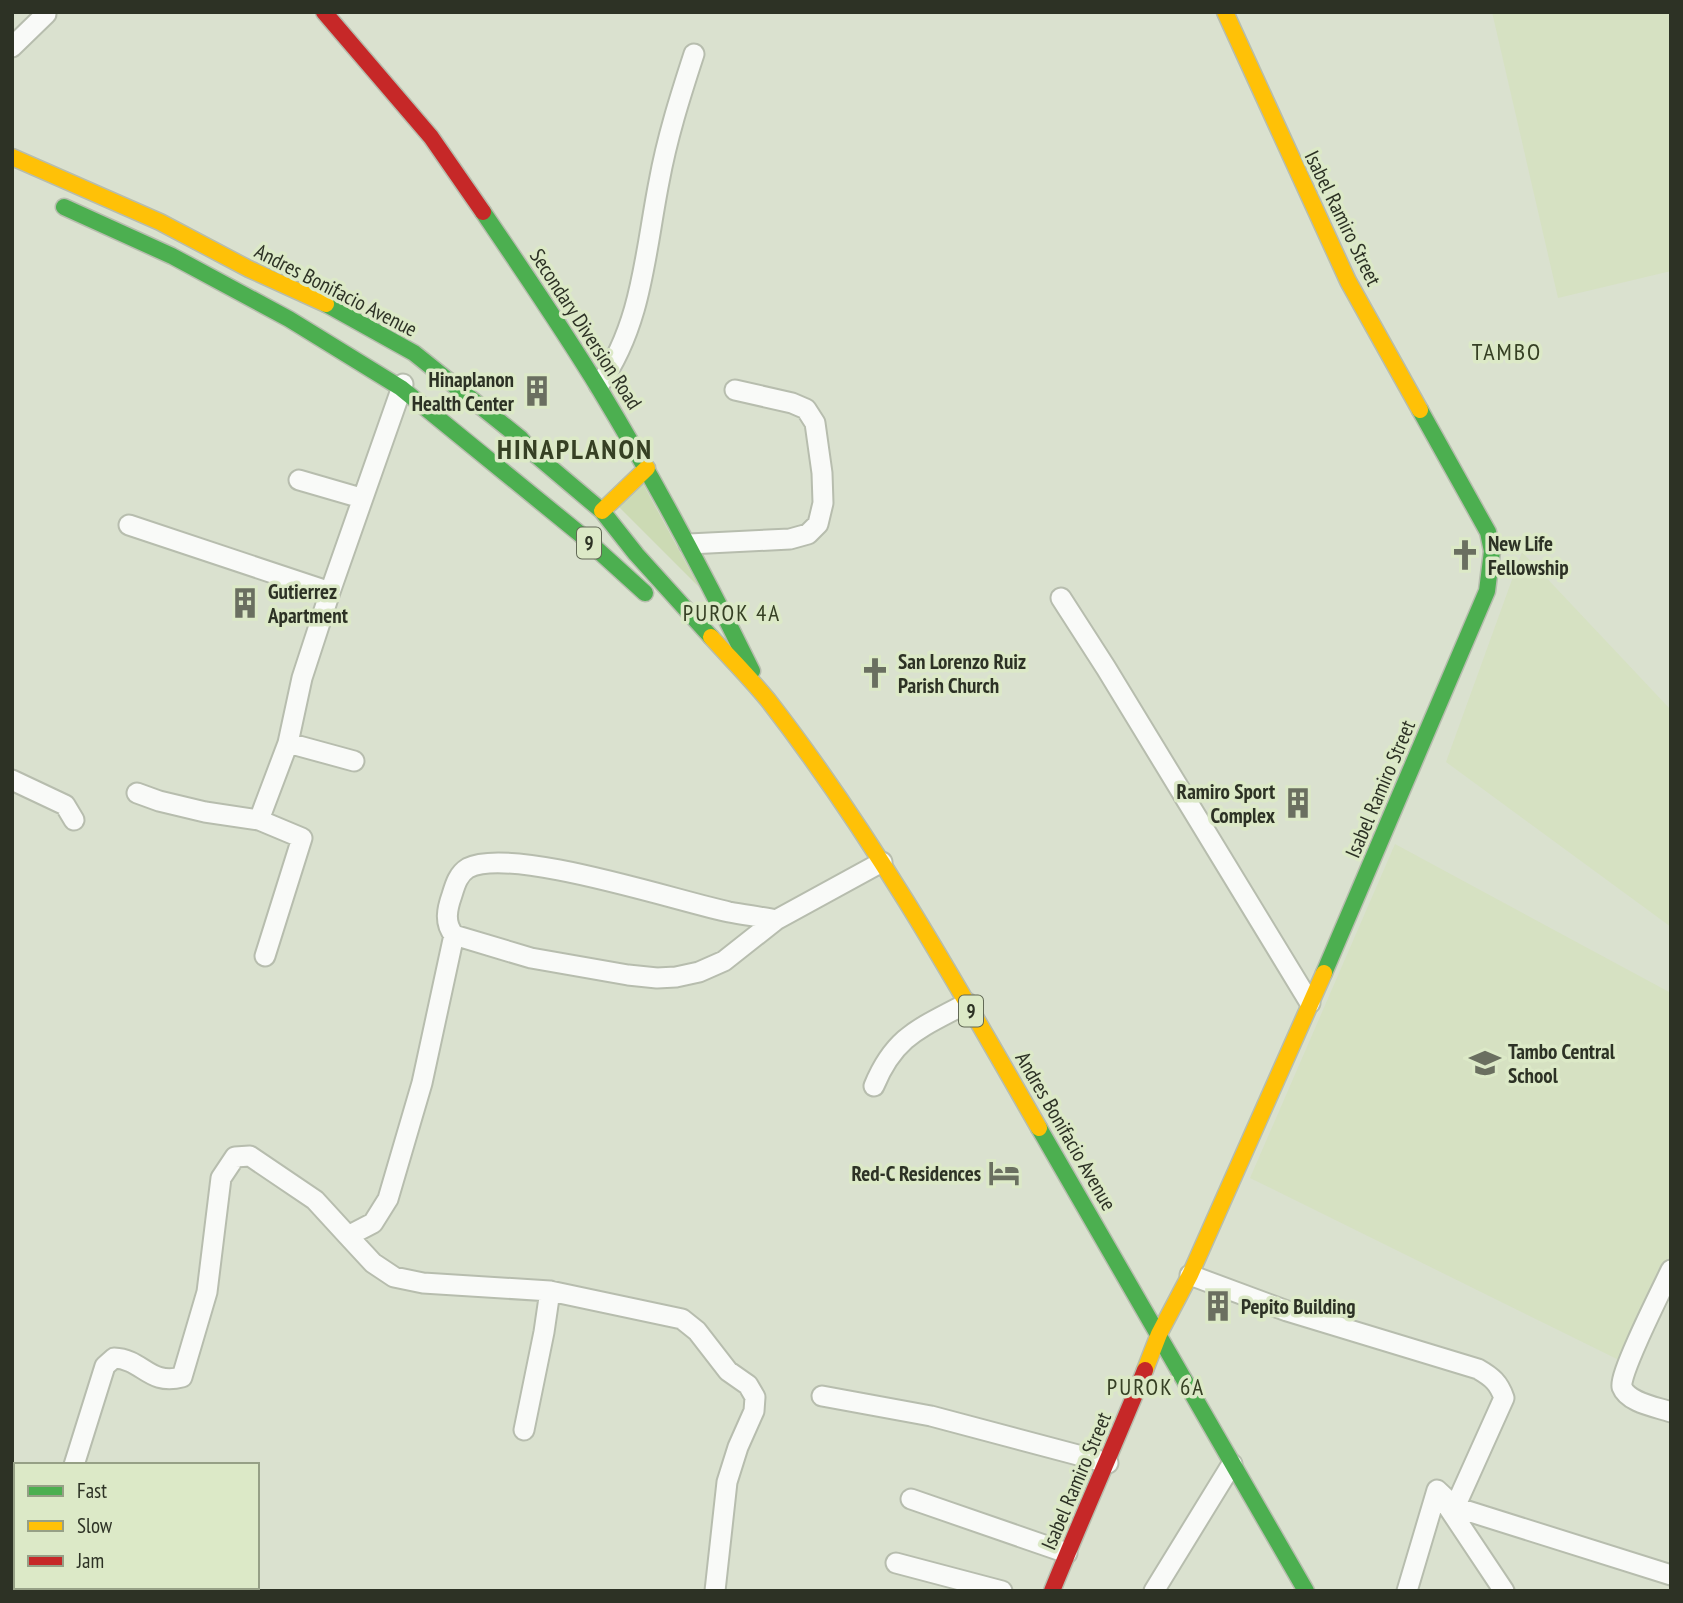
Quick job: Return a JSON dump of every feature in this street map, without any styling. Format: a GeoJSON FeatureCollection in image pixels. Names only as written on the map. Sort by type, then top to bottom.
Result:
{"type":"FeatureCollection","features":[{"type":"Feature","properties":{"kind":"main road","name":"Secondary Diversion Road"},"geometry":{"type":"LineString","coordinates":[[324,12],[431,138],[527,274],[599,385],[689,544],[768,701]]}},
{"type":"Feature","properties":{"kind":"main road","name":"Isabel Ramiro Street"},"geometry":{"type":"LineString","coordinates":[[1052,1591],[1108,1463],[1159,1334],[1189,1275],[1352,910],[1487,591],[1492,551],[1488,532],[1466,490],[1348,281],[1225,12]]}},
{"type":"Feature","properties":{"kind":"main road","name":"Andres Bonifacio Avenue"},"geometry":{"type":"LineString","coordinates":[[12,157],[160,222],[249,269],[309,295],[414,353],[520,438],[531,451],[602,511],[636,554],[768,701],[835,790],[920,920],[1232,1464],[1274,1531],[1306,1591]]}},
{"type":"Feature","properties":{"kind":"main road","name":"Andres Bonifacio Avenue"},"geometry":{"type":"LineString","coordinates":[[49,201],[172,256],[289,319],[401,388],[580,534],[768,701]]}},
{"type":"Feature","properties":{"kind":"main road"},"geometry":{"type":"LineString","coordinates":[[602,511],[648,468]]}},
{"type":"Feature","properties":{"kind":"street"},"geometry":{"type":"LineString","coordinates":[[12,47],[46,14]]}},
{"type":"Feature","properties":{"kind":"street"},"geometry":{"type":"LineString","coordinates":[[599,385],[616,362],[629,328],[641,286],[670,131],[694,54]]}},
{"type":"Feature","properties":{"kind":"street"},"geometry":{"type":"LineString","coordinates":[[259,820],[288,743],[302,678],[361,498],[414,353]]}},
{"type":"Feature","properties":{"kind":"street"},"geometry":{"type":"LineString","coordinates":[[689,544],[790,539],[808,534],[818,524],[823,503],[822,472],[815,423],[811,416],[806,409],[792,403],[735,390]]}},
{"type":"Feature","properties":{"kind":"street"},"geometry":{"type":"LineString","coordinates":[[299,480],[361,498]]}},
{"type":"Feature","properties":{"kind":"street"},"geometry":{"type":"LineString","coordinates":[[129,525],[330,593]]}},
{"type":"Feature","properties":{"kind":"street"},"geometry":{"type":"LineString","coordinates":[[1061,598],[1310,1003]]}},
{"type":"Feature","properties":{"kind":"street"},"geometry":{"type":"LineString","coordinates":[[288,743],[354,761]]}},
{"type":"Feature","properties":{"kind":"street"},"geometry":{"type":"LineString","coordinates":[[12,780],[65,805],[74,821]]}},
{"type":"Feature","properties":{"kind":"street"},"geometry":{"type":"LineString","coordinates":[[137,793],[205,812],[259,820],[302,838],[265,956]]}},
{"type":"Feature","properties":{"kind":"street"},"geometry":{"type":"LineString","coordinates":[[776,920],[729,912],[584,876],[528,865],[495,864],[479,864],[466,869],[457,879],[447,919],[448,929],[454,935],[531,958],[657,978],[699,972],[724,961],[776,920],[882,862]]}},
{"type":"Feature","properties":{"kind":"street"},"geometry":{"type":"LineString","coordinates":[[348,1236],[373,1223],[388,1199],[422,1083],[454,935]]}},
{"type":"Feature","properties":{"kind":"street"},"geometry":{"type":"LineString","coordinates":[[874,1086],[883,1063],[898,1044],[912,1033],[967,1003]]}},
{"type":"Feature","properties":{"kind":"street"},"geometry":{"type":"LineString","coordinates":[[75,1463],[105,1366],[114,1358],[124,1358],[162,1381],[182,1377],[207,1292],[221,1178],[235,1157],[250,1156],[315,1200],[373,1264],[394,1277],[423,1283],[550,1291],[682,1319],[697,1331],[727,1371],[748,1385],[755,1396],[754,1412],[727,1482],[715,1591]]}},
{"type":"Feature","properties":{"kind":"street"},"geometry":{"type":"LineString","coordinates":[[1671,1270],[1622,1380],[1622,1387],[1627,1394],[1639,1402],[1671,1412]]}},
{"type":"Feature","properties":{"kind":"street"},"geometry":{"type":"LineString","coordinates":[[1189,1275],[1287,1311],[1478,1369],[1491,1376],[1500,1386],[1504,1398],[1455,1507]]}},
{"type":"Feature","properties":{"kind":"street"},"geometry":{"type":"LineString","coordinates":[[524,1430],[550,1291]]}},
{"type":"Feature","properties":{"kind":"street"},"geometry":{"type":"LineString","coordinates":[[822,1396],[931,1416],[1108,1463]]}},
{"type":"Feature","properties":{"kind":"street"},"geometry":{"type":"LineString","coordinates":[[1154,1591],[1232,1464]]}},
{"type":"Feature","properties":{"kind":"street"},"geometry":{"type":"LineString","coordinates":[[1437,1490],[1455,1507],[1664,1572],[1669,1591]]}},
{"type":"Feature","properties":{"kind":"street"},"geometry":{"type":"LineString","coordinates":[[1407,1591],[1437,1490]]}},
{"type":"Feature","properties":{"kind":"street"},"geometry":{"type":"LineString","coordinates":[[1437,1490],[1504,1591]]}},
{"type":"Feature","properties":{"kind":"street"},"geometry":{"type":"LineString","coordinates":[[911,1499],[1067,1553]]}},
{"type":"Feature","properties":{"kind":"street"},"geometry":{"type":"LineString","coordinates":[[896,1563],[1002,1591]]}},
{"type":"Feature","properties":{"kind":"shaded area"},"geometry":{"type":"Polygon","coordinates":[[[1492,12],[1671,12],[1671,271],[1558,298],[1492,12]]]}},
{"type":"Feature","properties":{"kind":"shaded area"},"geometry":{"type":"Polygon","coordinates":[[[642,482],[699,587],[615,503],[642,482]]]}},
{"type":"Feature","properties":{"kind":"shaded area"},"geometry":{"type":"Polygon","coordinates":[[[1522,552],[1671,710],[1671,927],[1446,762],[1522,552]]]}},
{"type":"Feature","properties":{"kind":"shaded area","name":"Tambo Central School"},"geometry":{"type":"Polygon","coordinates":[[[1395,844],[1671,993],[1671,1256],[1623,1362],[1250,1178],[1395,844]]]}},
{"type":"Feature","properties":{"kind":"traffic: fast"},"geometry":{"type":"LineString","coordinates":[[64,207],[172,256],[289,319],[401,388],[580,534],[645,593]]}},
{"type":"Feature","properties":{"kind":"traffic: fast"},"geometry":{"type":"LineString","coordinates":[[483,212],[543,300],[620,424],[679,529],[752,671]]}},
{"type":"Feature","properties":{"kind":"traffic: fast"},"geometry":{"type":"LineString","coordinates":[[326,304],[414,353],[520,438],[531,451],[602,511],[636,554],[711,637]]}},
{"type":"Feature","properties":{"kind":"traffic: fast"},"geometry":{"type":"LineString","coordinates":[[1324,973],[1487,591],[1492,551],[1488,532],[1420,410]]}},
{"type":"Feature","properties":{"kind":"traffic: fast"},"geometry":{"type":"LineString","coordinates":[[1039,1128],[1306,1591]]}},
{"type":"Feature","properties":{"kind":"traffic: slow"},"geometry":{"type":"LineString","coordinates":[[1225,12],[1348,281],[1420,410]]}},
{"type":"Feature","properties":{"kind":"traffic: slow"},"geometry":{"type":"LineString","coordinates":[[12,157],[160,222],[249,269],[326,304]]}},
{"type":"Feature","properties":{"kind":"traffic: slow"},"geometry":{"type":"LineString","coordinates":[[602,511],[647,468]]}},
{"type":"Feature","properties":{"kind":"traffic: slow"},"geometry":{"type":"LineString","coordinates":[[711,637],[768,700],[842,803],[944,963],[1039,1128]]}},
{"type":"Feature","properties":{"kind":"traffic: slow"},"geometry":{"type":"LineString","coordinates":[[1145,1370],[1324,973]]}},
{"type":"Feature","properties":{"kind":"traffic: jam"},"geometry":{"type":"LineString","coordinates":[[324,12],[431,137],[483,212]]}},
{"type":"Feature","properties":{"kind":"traffic: jam"},"geometry":{"type":"LineString","coordinates":[[1052,1591],[1145,1370]]}},
{"type":"Feature","properties":{"kind":"place","name":"Hinaplanon Health Center"},"geometry":{"type":"Point","coordinates":[537,391]}},
{"type":"Feature","properties":{"kind":"place","name":"New Life Fellowship"},"geometry":{"type":"Point","coordinates":[1465,555]}},
{"type":"Feature","properties":{"kind":"place","name":"Gutierrez Apartment"},"geometry":{"type":"Point","coordinates":[245,603]}},
{"type":"Feature","properties":{"kind":"place","name":"San Lorenzo Ruiz Parish Church"},"geometry":{"type":"Point","coordinates":[875,673]}},
{"type":"Feature","properties":{"kind":"place","name":"Ramiro Sport Complex"},"geometry":{"type":"Point","coordinates":[1298,803]}},
{"type":"Feature","properties":{"kind":"place","name":"Tambo Central School"},"geometry":{"type":"Point","coordinates":[1485,1063]}},
{"type":"Feature","properties":{"kind":"place","name":"Red-C Residences"},"geometry":{"type":"Point","coordinates":[1004,1173]}},
{"type":"Feature","properties":{"kind":"place","name":"Pepito Building"},"geometry":{"type":"Point","coordinates":[1218,1306]}},
{"type":"Feature","properties":{"kind":"district","name":"TAMBO"},"geometry":{"type":"Point","coordinates":[1507,351]}},
{"type":"Feature","properties":{"kind":"district","name":"HINAPLANON"},"geometry":{"type":"Point","coordinates":[575,448]}},
{"type":"Feature","properties":{"kind":"district","name":"PUROK 4A"},"geometry":{"type":"Point","coordinates":[732,612]}},
{"type":"Feature","properties":{"kind":"district","name":"PUROK 6A"},"geometry":{"type":"Point","coordinates":[1156,1386]}}]}
